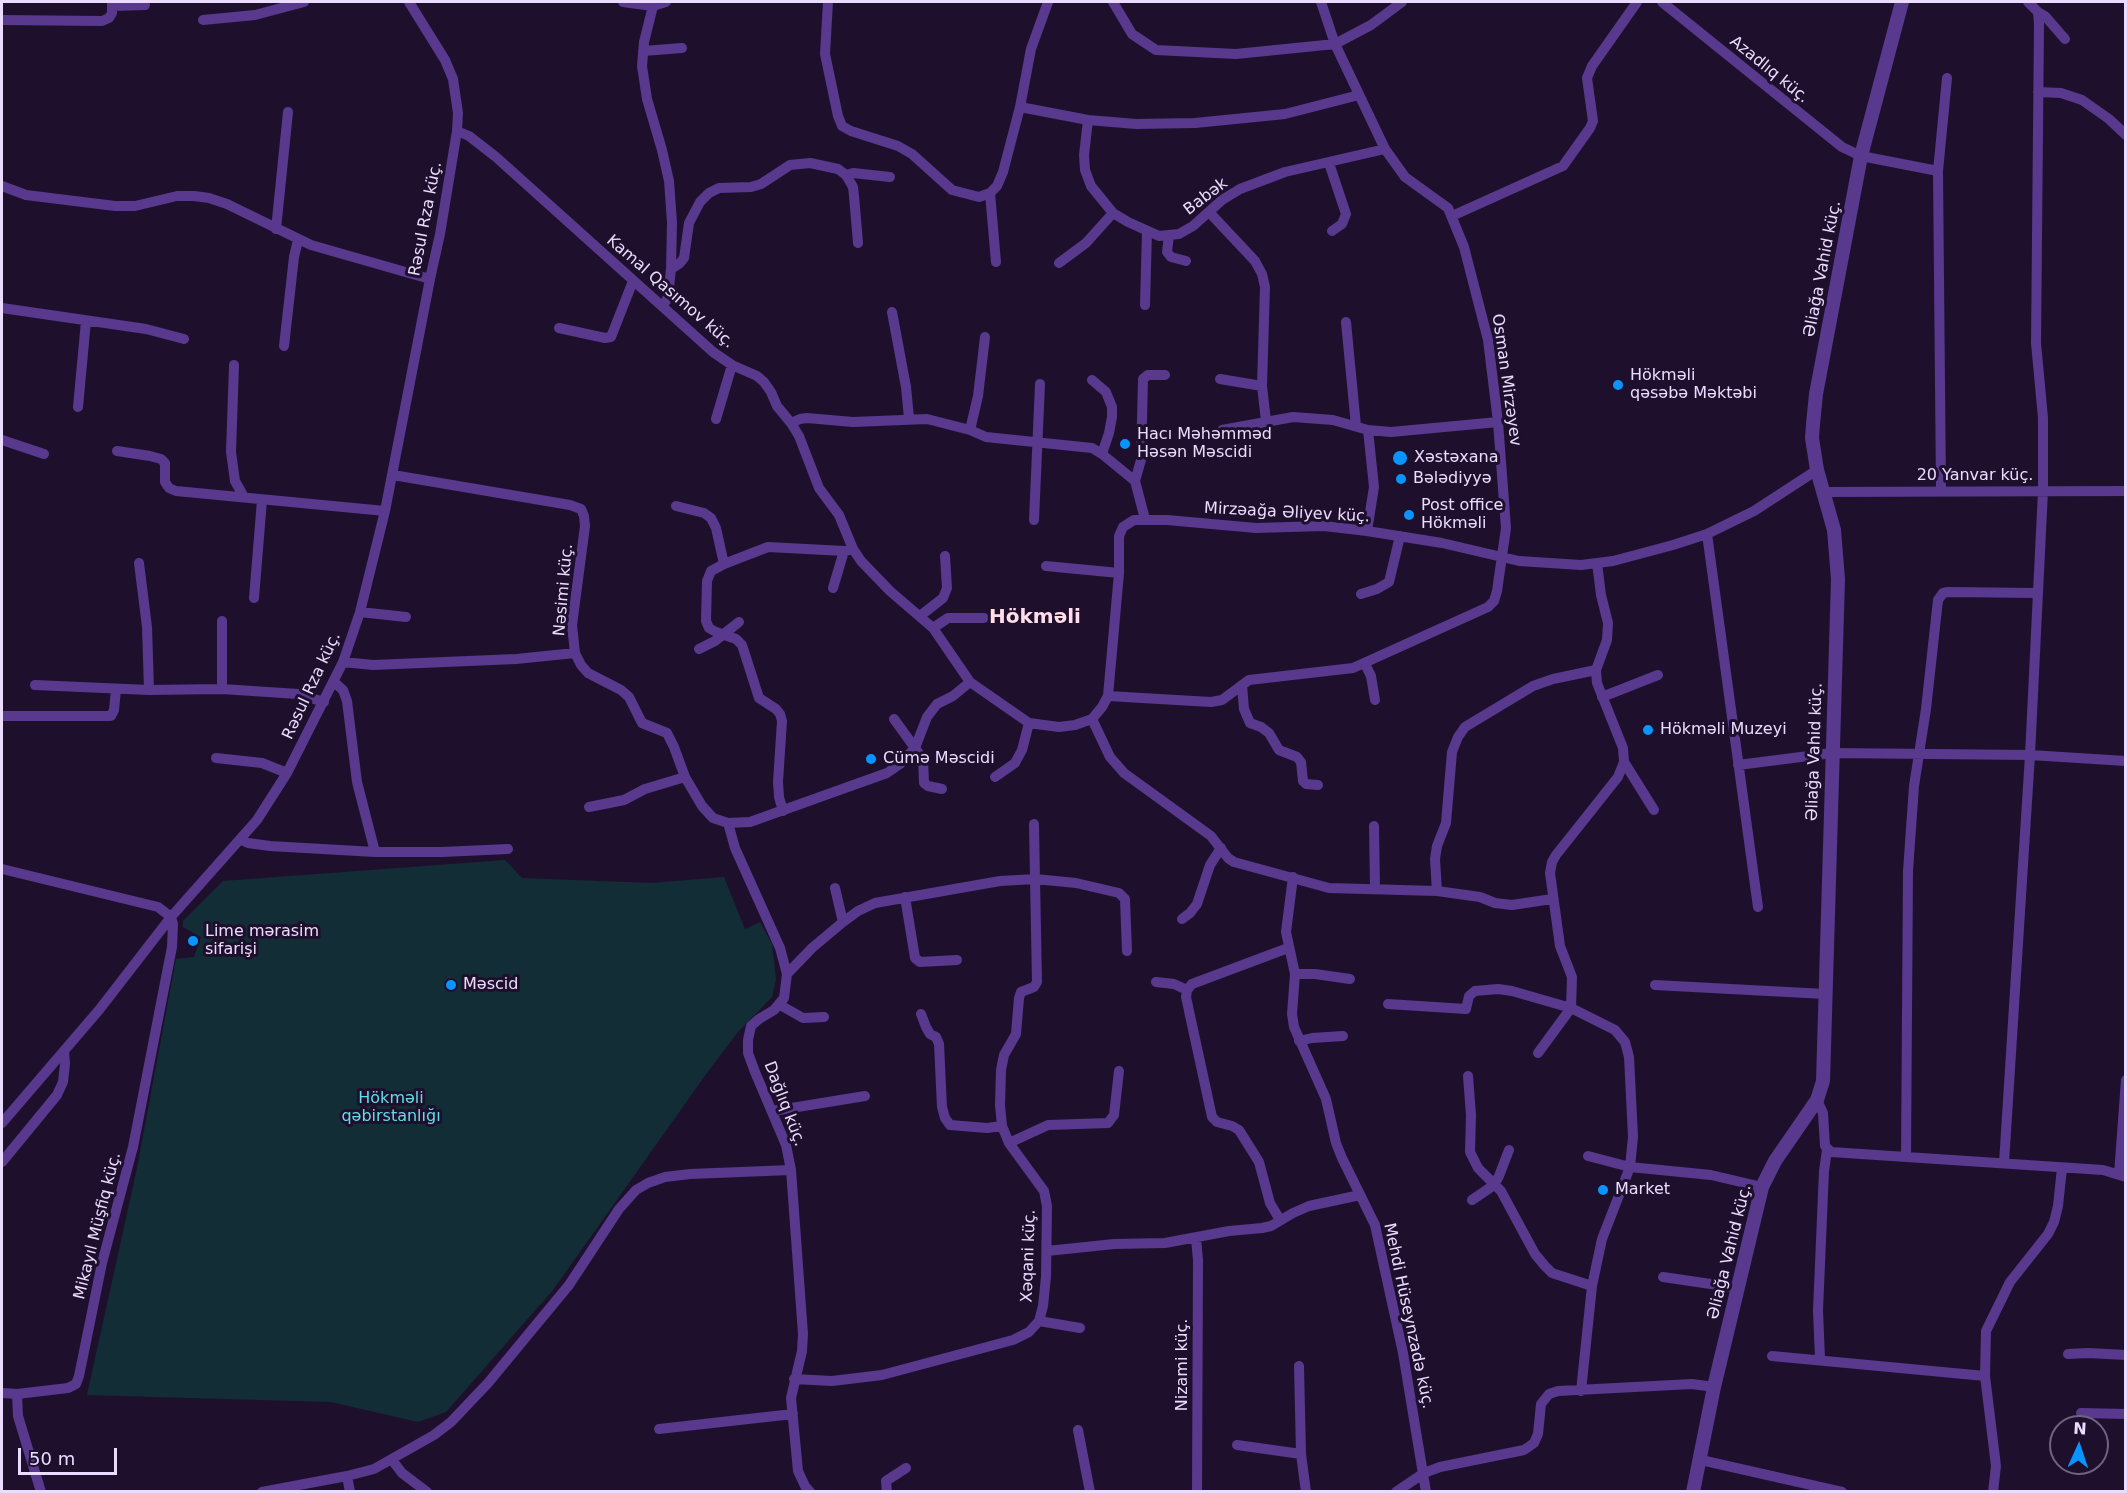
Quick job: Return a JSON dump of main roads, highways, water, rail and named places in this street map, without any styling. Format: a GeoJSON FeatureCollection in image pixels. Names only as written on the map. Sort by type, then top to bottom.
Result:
{"type":"FeatureCollection","features":[{"type":"Feature","properties":{"kind":"place","name":"Hökməli qəsəbə Məktəbi"},"geometry":{"type":"Point","coordinates":[1618,385]}},
{"type":"Feature","properties":{"kind":"place","name":"Hacı Məhəmməd Həsən Məscidi"},"geometry":{"type":"Point","coordinates":[1125,444]}},
{"type":"Feature","properties":{"kind":"place","name":"Xəstəxana"},"geometry":{"type":"Point","coordinates":[1400,458]}},
{"type":"Feature","properties":{"kind":"place","name":"Bələdiyyə"},"geometry":{"type":"Point","coordinates":[1401,479]}},
{"type":"Feature","properties":{"kind":"place","name":"Post office Hökməli"},"geometry":{"type":"Point","coordinates":[1409,515]}},
{"type":"Feature","properties":{"kind":"place","name":"Hökməli Muzeyi"},"geometry":{"type":"Point","coordinates":[1648,730]}},
{"type":"Feature","properties":{"kind":"place","name":"Cümə Məscidi"},"geometry":{"type":"Point","coordinates":[871,759]}},
{"type":"Feature","properties":{"kind":"place","name":"Lime mərasim sifarişi"},"geometry":{"type":"Point","coordinates":[193,941]}},
{"type":"Feature","properties":{"kind":"place","name":"Məscid"},"geometry":{"type":"Point","coordinates":[451,985]}},
{"type":"Feature","properties":{"kind":"place","name":"Market"},"geometry":{"type":"Point","coordinates":[1603,1190]}},
{"type":"Feature","properties":{"kind":"district","name":"Hökməli"},"geometry":{"type":"Point","coordinates":[1035,618]}},
{"type":"Feature","properties":{"kind":"park label","name":"Hökməli qəbirstanlığı"},"geometry":{"type":"Point","coordinates":[391,1108]}}]}
